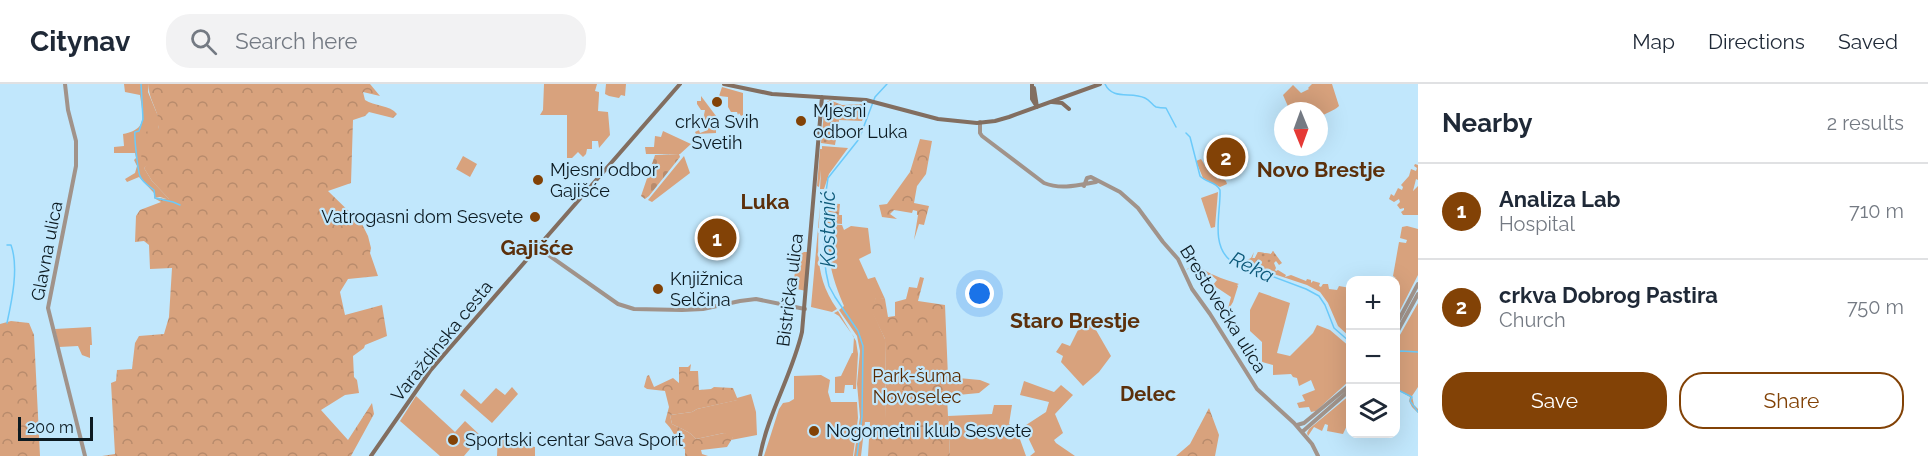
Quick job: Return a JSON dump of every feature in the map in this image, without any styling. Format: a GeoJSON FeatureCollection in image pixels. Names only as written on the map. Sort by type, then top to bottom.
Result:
{"type":"FeatureCollection","features":[{"type":"Feature","properties":{"kind":"main road"},"geometry":{"type":"LineString","coordinates":[[724,84],[772,94],[871,101],[933,118],[980,122],[997,121],[1100,84]]}},
{"type":"Feature","properties":{"kind":"main road"},"geometry":{"type":"LineString","coordinates":[[1033,84],[1037,107]]}},
{"type":"Feature","properties":{"kind":"main road","name":"Varaždinska cesta"},"geometry":{"type":"LineString","coordinates":[[372,456],[436,364],[678,85]]}},
{"type":"Feature","properties":{"kind":"main road","name":"Bistrička ulica"},"geometry":{"type":"LineString","coordinates":[[760,456],[762,445],[797,352],[805,309],[822,97]]}},
{"type":"Feature","properties":{"kind":"main road"},"geometry":{"type":"LineString","coordinates":[[1034,99],[1040,102],[1062,103],[1069,109]]}},
{"type":"Feature","properties":{"kind":"main road"},"geometry":{"type":"LineString","coordinates":[[1029,110],[1034,99]]}},
{"type":"Feature","properties":{"kind":"street","name":"Glavna ulica"},"geometry":{"type":"LineString","coordinates":[[65,84],[68,110],[76,141],[76,166],[48,308],[85,456]]}},
{"type":"Feature","properties":{"kind":"street","name":"Brestovečka ulica"},"geometry":{"type":"LineString","coordinates":[[980,122],[982,136],[1039,180],[1052,186],[1084,186],[1090,181],[1100,182],[1120,192],[1138,208],[1178,259],[1192,289],[1257,389],[1296,425],[1312,444],[1318,456]]}},
{"type":"Feature","properties":{"kind":"street"},"geometry":{"type":"LineString","coordinates":[[537,247],[618,304],[631,308],[696,309],[756,299],[805,309]]}},
{"type":"Feature","properties":{"kind":"street"},"geometry":{"type":"LineString","coordinates":[[1400,317],[1418,284]]}},
{"type":"Feature","properties":{"kind":"street"},"geometry":{"type":"LineString","coordinates":[[1397,330],[1418,294]]}},
{"type":"Feature","properties":{"kind":"street"},"geometry":{"type":"LineString","coordinates":[[1301,431],[1346,389]]}},
{"type":"Feature","properties":{"kind":"street"},"geometry":{"type":"LineString","coordinates":[[1301,431],[1346,393]]}},
{"type":"Feature","properties":{"kind":"street"},"geometry":{"type":"LineString","coordinates":[[1296,425],[1304,423],[1322,410]]}},
{"type":"Feature","properties":{"kind":"green space"},"geometry":{"type":"Polygon","coordinates":[[[124,84],[149,84],[148,92],[160,121],[158,129],[149,141],[147,165],[144,168],[152,181],[170,200],[154,198],[154,193],[139,177],[127,182],[125,179],[135,173],[137,166],[134,160],[135,153],[114,153],[114,147],[124,146],[123,134],[137,129],[143,116],[140,95],[125,92],[124,84]]]}},
{"type":"Feature","properties":{"kind":"green space"},"geometry":{"type":"Polygon","coordinates":[[[149,84],[370,84],[380,96],[363,92],[365,100],[397,114],[393,118],[369,112],[353,120],[351,183],[328,191],[362,224],[368,236],[370,253],[378,276],[348,279],[340,292],[345,315],[382,305],[387,336],[365,345],[353,356],[354,377],[357,380],[359,393],[345,395],[321,410],[348,440],[372,403],[374,414],[351,456],[102,456],[115,454],[111,383],[116,381],[117,370],[132,369],[135,343],[139,336],[164,334],[169,317],[172,268],[150,269],[149,245],[144,241],[135,242],[136,216],[140,210],[161,202],[154,198],[169,199],[152,181],[144,168],[147,164],[141,156],[145,142],[149,141],[145,134],[151,125],[158,129],[159,123],[150,96],[149,84]]]}},
{"type":"Feature","properties":{"kind":"green space"},"geometry":{"type":"Polygon","coordinates":[[[544,84],[597,84],[595,91],[599,92],[598,111],[608,112],[610,135],[599,148],[598,141],[592,141],[592,149],[587,149],[583,157],[578,152],[572,158],[567,158],[567,115],[540,115],[543,110],[544,84]]]}},
{"type":"Feature","properties":{"kind":"green space"},"geometry":{"type":"Polygon","coordinates":[[[606,84],[626,84],[625,96],[621,95],[619,98],[605,94],[606,84]]]}},
{"type":"Feature","properties":{"kind":"green space"},"geometry":{"type":"Polygon","coordinates":[[[1312,84],[1332,84],[1339,106],[1328,112],[1328,102],[1286,102],[1283,95],[1293,85],[1301,93],[1312,84]]]}},
{"type":"Feature","properties":{"kind":"green space"},"geometry":{"type":"Polygon","coordinates":[[[722,87],[743,93],[743,115],[731,112],[728,107],[728,97],[719,96],[722,87]]]}},
{"type":"Feature","properties":{"kind":"green space"},"geometry":{"type":"Polygon","coordinates":[[[701,96],[716,116],[716,133],[696,134],[695,132],[708,130],[705,110],[701,110],[697,104],[697,101],[701,101],[701,96]]]}},
{"type":"Feature","properties":{"kind":"green space"},"geometry":{"type":"Polygon","coordinates":[[[830,100],[842,105],[867,104],[862,121],[839,120],[835,145],[821,143],[825,103],[830,100]]]}},
{"type":"Feature","properties":{"kind":"green space"},"geometry":{"type":"Polygon","coordinates":[[[663,131],[691,144],[680,154],[646,154],[645,147],[654,147],[655,136],[661,137],[663,131]]]}},
{"type":"Feature","properties":{"kind":"green space"},"geometry":{"type":"Polygon","coordinates":[[[920,139],[932,141],[926,174],[917,186],[914,203],[929,206],[924,225],[919,224],[914,240],[917,211],[913,210],[912,213],[894,210],[890,214],[897,219],[882,217],[879,205],[887,204],[910,172],[920,139]]]}},
{"type":"Feature","properties":{"kind":"green space"},"geometry":{"type":"Polygon","coordinates":[[[822,146],[848,148],[829,174],[824,189],[820,189],[821,170],[819,187],[817,186],[822,146]]]}},
{"type":"Feature","properties":{"kind":"green space"},"geometry":{"type":"Polygon","coordinates":[[[679,154],[680,157],[649,196],[645,199],[641,196],[655,155],[679,154]]]}},
{"type":"Feature","properties":{"kind":"green space"},"geometry":{"type":"Polygon","coordinates":[[[463,156],[477,164],[470,177],[456,169],[463,156]]]}},
{"type":"Feature","properties":{"kind":"green space"},"geometry":{"type":"Polygon","coordinates":[[[684,156],[690,173],[652,202],[648,200],[684,156]]]}},
{"type":"Feature","properties":{"kind":"green space"},"geometry":{"type":"Polygon","coordinates":[[[1201,159],[1209,172],[1218,179],[1220,177],[1226,181],[1227,184],[1220,187],[1203,178],[1196,161],[1201,159]]]}},
{"type":"Feature","properties":{"kind":"green space"},"geometry":{"type":"Polygon","coordinates":[[[1415,164],[1418,165],[1418,180],[1416,179],[1413,191],[1418,186],[1418,215],[1403,215],[1401,212],[1404,208],[1400,209],[1397,205],[1400,202],[1399,199],[1394,202],[1389,199],[1391,194],[1394,196],[1398,188],[1402,190],[1401,185],[1409,176],[1411,169],[1416,171],[1415,164]]]}},
{"type":"Feature","properties":{"kind":"green space"},"geometry":{"type":"Polygon","coordinates":[[[1218,192],[1215,227],[1211,228],[1201,198],[1218,192]]]}},
{"type":"Feature","properties":{"kind":"green space"},"geometry":{"type":"Polygon","coordinates":[[[826,203],[840,204],[839,215],[842,215],[842,224],[825,223],[826,203]]]}},
{"type":"Feature","properties":{"kind":"green space"},"geometry":{"type":"Polygon","coordinates":[[[820,206],[819,259],[824,284],[837,309],[832,312],[811,307],[820,206]]]}},
{"type":"Feature","properties":{"kind":"green space"},"geometry":{"type":"Polygon","coordinates":[[[828,224],[842,225],[844,230],[851,226],[868,228],[871,253],[859,259],[868,279],[875,277],[885,299],[876,298],[872,310],[885,339],[886,419],[876,419],[876,456],[868,456],[870,422],[865,422],[861,456],[854,456],[860,417],[857,384],[860,351],[857,336],[839,310],[844,306],[831,266],[828,224]]]}},
{"type":"Feature","properties":{"kind":"green space"},"geometry":{"type":"Polygon","coordinates":[[[1402,227],[1418,229],[1418,275],[1400,310],[1400,276],[1393,276],[1399,242],[1406,243],[1407,240],[1400,238],[1402,227]]]}},
{"type":"Feature","properties":{"kind":"green space"},"geometry":{"type":"Polygon","coordinates":[[[1273,251],[1282,263],[1279,265],[1276,261],[1274,263],[1275,270],[1286,275],[1285,277],[1291,275],[1306,281],[1311,280],[1311,283],[1313,281],[1320,283],[1321,287],[1323,284],[1328,284],[1329,289],[1337,290],[1339,286],[1346,287],[1346,333],[1338,326],[1328,303],[1320,292],[1307,285],[1246,265],[1254,252],[1252,259],[1258,252],[1271,254],[1273,251]]]}},
{"type":"Feature","properties":{"kind":"green space"},"geometry":{"type":"Polygon","coordinates":[[[1273,251],[1277,257],[1258,269],[1246,265],[1247,260],[1255,258],[1258,252],[1271,254],[1273,251]]]}},
{"type":"Feature","properties":{"kind":"green space"},"geometry":{"type":"Polygon","coordinates":[[[809,252],[806,291],[797,289],[793,284],[798,255],[809,252]]]}},
{"type":"Feature","properties":{"kind":"green space"},"geometry":{"type":"Polygon","coordinates":[[[1194,266],[1239,284],[1227,312],[1231,297],[1213,285],[1217,280],[1211,275],[1206,280],[1202,271],[1194,266]]]}},
{"type":"Feature","properties":{"kind":"green space","name":"Park-šuma Novoselec"},"geometry":{"type":"Polygon","coordinates":[[[920,277],[924,278],[918,301],[945,305],[948,377],[980,380],[990,384],[979,393],[947,396],[950,456],[876,456],[876,419],[886,419],[885,339],[871,310],[876,297],[885,299],[888,317],[895,316],[895,302],[906,299],[909,287],[917,288],[920,277]]]}},
{"type":"Feature","properties":{"kind":"green space"},"geometry":{"type":"Polygon","coordinates":[[[1259,292],[1290,303],[1277,353],[1290,356],[1313,333],[1317,325],[1330,330],[1346,344],[1346,384],[1316,411],[1311,412],[1309,407],[1299,408],[1297,403],[1305,401],[1302,395],[1315,390],[1311,380],[1299,386],[1297,378],[1291,374],[1273,375],[1273,365],[1262,362],[1262,342],[1250,331],[1250,310],[1259,292]]]}},
{"type":"Feature","properties":{"kind":"green space"},"geometry":{"type":"Polygon","coordinates":[[[1418,303],[1418,387],[1412,396],[1418,413],[1409,401],[1410,397],[1400,391],[1400,335],[1418,303]]]}},
{"type":"Feature","properties":{"kind":"green space"},"geometry":{"type":"Polygon","coordinates":[[[838,311],[851,333],[839,316],[834,313],[838,311]]]}},
{"type":"Feature","properties":{"kind":"green space"},"geometry":{"type":"Polygon","coordinates":[[[1083,320],[1096,330],[1111,356],[1099,372],[1083,386],[1061,362],[1063,356],[1056,352],[1062,343],[1070,346],[1083,320]]]}},
{"type":"Feature","properties":{"kind":"green space"},"geometry":{"type":"Polygon","coordinates":[[[11,321],[29,323],[34,335],[40,456],[0,456],[0,324],[11,321]]]}},
{"type":"Feature","properties":{"kind":"green space"},"geometry":{"type":"Polygon","coordinates":[[[91,327],[90,358],[82,355],[78,346],[59,347],[55,329],[91,327]]]}},
{"type":"Feature","properties":{"kind":"green space"},"geometry":{"type":"Polygon","coordinates":[[[854,338],[858,354],[856,389],[853,389],[853,385],[845,385],[844,393],[835,393],[835,377],[841,376],[853,353],[854,338]]]}},
{"type":"Feature","properties":{"kind":"green space"},"geometry":{"type":"Polygon","coordinates":[[[691,364],[690,371],[698,371],[699,390],[714,387],[733,388],[738,400],[692,412],[670,415],[672,424],[696,439],[724,433],[735,434],[727,447],[701,450],[702,454],[708,456],[685,456],[685,449],[676,445],[673,433],[665,422],[669,407],[665,391],[644,387],[649,375],[654,387],[673,378],[679,383],[679,367],[688,367],[691,364]]]}},
{"type":"Feature","properties":{"kind":"green space","name":"Nogometni klub Sesvete"},"geometry":{"type":"Polygon","coordinates":[[[821,375],[830,380],[828,392],[831,402],[857,402],[858,418],[853,456],[764,456],[779,409],[783,403],[794,399],[794,376],[821,375]]]}},
{"type":"Feature","properties":{"kind":"green space"},"geometry":{"type":"Polygon","coordinates":[[[1024,381],[1054,392],[1061,385],[1073,395],[1055,414],[1063,433],[1054,440],[1075,456],[1030,456],[1035,452],[1023,427],[1046,412],[1049,402],[1020,395],[1024,381]]]}},
{"type":"Feature","properties":{"kind":"green space"},"geometry":{"type":"Polygon","coordinates":[[[512,387],[518,394],[492,423],[460,395],[464,389],[481,404],[496,388],[505,395],[512,387]]]}},
{"type":"Feature","properties":{"kind":"green space"},"geometry":{"type":"Polygon","coordinates":[[[751,394],[756,412],[757,435],[731,440],[733,437],[724,433],[696,439],[672,424],[670,415],[692,412],[751,394]]]}},
{"type":"Feature","properties":{"kind":"green space"},"geometry":{"type":"Polygon","coordinates":[[[416,396],[455,432],[465,421],[481,436],[464,456],[440,456],[400,421],[416,396]]]}},
{"type":"Feature","properties":{"kind":"green space"},"geometry":{"type":"Polygon","coordinates":[[[1346,398],[1346,428],[1343,434],[1327,431],[1328,425],[1325,424],[1322,431],[1314,427],[1308,436],[1309,429],[1346,398]]]}},
{"type":"Feature","properties":{"kind":"green space"},"geometry":{"type":"Polygon","coordinates":[[[994,405],[1012,405],[1009,424],[1012,426],[1012,434],[1017,431],[1026,456],[950,456],[948,416],[992,414],[994,405]]]}},
{"type":"Feature","properties":{"kind":"green space"},"geometry":{"type":"Polygon","coordinates":[[[1209,408],[1219,435],[1215,456],[1176,456],[1190,444],[1209,408]]]}},
{"type":"Feature","properties":{"kind":"green space"},"geometry":{"type":"Polygon","coordinates":[[[498,435],[528,438],[527,446],[535,447],[535,456],[497,456],[498,435]]]}},
{"type":"Feature","properties":{"kind":"waterway"},"geometry":{"type":"LineString","coordinates":[[141,84],[143,119],[139,131],[135,132],[140,176],[154,190],[155,198],[180,205]]}},
{"type":"Feature","properties":{"kind":"waterway","name":"Kostanić"},"geometry":{"type":"LineString","coordinates":[[857,456],[862,417],[863,346],[858,331],[829,286],[824,253],[826,192],[828,178],[859,139],[875,97],[887,84]]}},
{"type":"Feature","properties":{"kind":"waterway","name":"Reka"},"geometry":{"type":"LineString","coordinates":[[1105,84],[1108,89],[1117,94],[1140,96],[1156,107],[1166,108],[1176,127]]}},
{"type":"Feature","properties":{"kind":"waterway","name":"Reka"},"geometry":{"type":"LineString","coordinates":[[1186,133],[1190,137],[1200,176],[1216,185],[1220,190],[1218,228],[1225,254],[1231,261],[1319,296],[1334,328],[1346,338]]}},
{"type":"Feature","properties":{"kind":"waterway"},"geometry":{"type":"LineString","coordinates":[[7,245],[11,245],[15,273],[7,323]]}},
{"type":"Feature","properties":{"kind":"waterway","name":"Reka"},"geometry":{"type":"LineString","coordinates":[[1400,351],[1418,352]]}},
{"type":"Feature","properties":{"kind":"waterway"},"geometry":{"type":"LineString","coordinates":[[1400,391],[1412,397],[1410,401],[1418,412]]}},
{"type":"Feature","properties":{"kind":"place","name":"crkva Svih Svetih"},"geometry":{"type":"Point","coordinates":[717,102]}},
{"type":"Feature","properties":{"kind":"place","name":"Mjesni odbor Luka"},"geometry":{"type":"Point","coordinates":[801,121]}},
{"type":"Feature","properties":{"kind":"place","name":"crkva Dobrog Pastira"},"geometry":{"type":"Point","coordinates":[1226,157]}},
{"type":"Feature","properties":{"kind":"place","name":"Mjesni odbor Gajišće"},"geometry":{"type":"Point","coordinates":[538,180]}},
{"type":"Feature","properties":{"kind":"place","name":"Vatrogasni dom Sesvete"},"geometry":{"type":"Point","coordinates":[535,217]}},
{"type":"Feature","properties":{"kind":"place","name":"Analiza Lab"},"geometry":{"type":"Point","coordinates":[717,238]}},
{"type":"Feature","properties":{"kind":"place","name":"Knjižnica Selčina"},"geometry":{"type":"Point","coordinates":[658,289]}},
{"type":"Feature","properties":{"kind":"place","name":"Nogometni klub Sesvete"},"geometry":{"type":"Point","coordinates":[814,431]}},
{"type":"Feature","properties":{"kind":"place","name":"Sportski centar Sava Sport"},"geometry":{"type":"Point","coordinates":[453,440]}},
{"type":"Feature","properties":{"kind":"district","name":"Novo Brestje"},"geometry":{"type":"Point","coordinates":[1321,170]}},
{"type":"Feature","properties":{"kind":"district","name":"Luka"},"geometry":{"type":"Point","coordinates":[765,202]}},
{"type":"Feature","properties":{"kind":"district","name":"Gajišće"},"geometry":{"type":"Point","coordinates":[537,248]}},
{"type":"Feature","properties":{"kind":"district","name":"Staro Brestje"},"geometry":{"type":"Point","coordinates":[1075,321]}},
{"type":"Feature","properties":{"kind":"district","name":"Delec"},"geometry":{"type":"Point","coordinates":[1148,394]}}]}
